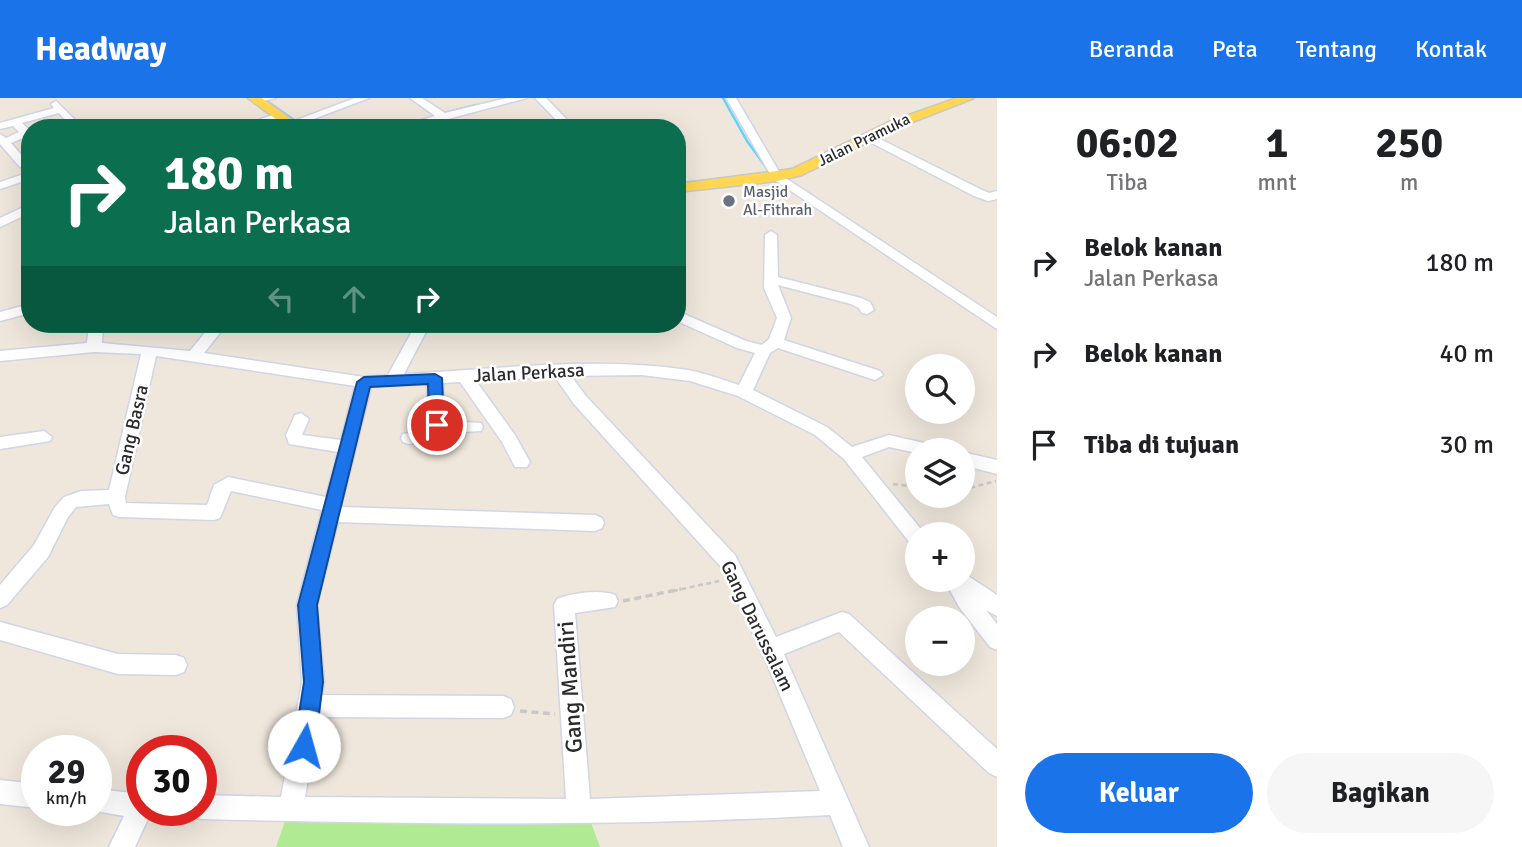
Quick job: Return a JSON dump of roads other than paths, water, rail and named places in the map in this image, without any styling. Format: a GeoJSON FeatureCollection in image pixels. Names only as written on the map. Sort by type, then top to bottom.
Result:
{"type":"FeatureCollection","features":[{"type":"Feature","properties":{"kind":"main road","name":"Jalan Pramuka"},"geometry":{"type":"LineString","coordinates":[[686,187],[778,177],[797,172],[917,114],[968,98]]}},
{"type":"Feature","properties":{"kind":"main road"},"geometry":{"type":"LineString","coordinates":[[256,99],[283,119]]}},
{"type":"Feature","properties":{"kind":"street"},"geometry":{"type":"LineString","coordinates":[[256,99],[271,98]]}},
{"type":"Feature","properties":{"kind":"street"},"geometry":{"type":"LineString","coordinates":[[312,119],[364,98]]}},
{"type":"Feature","properties":{"kind":"street"},"geometry":{"type":"LineString","coordinates":[[415,98],[443,116]]}},
{"type":"Feature","properties":{"kind":"street"},"geometry":{"type":"LineString","coordinates":[[432,119],[522,98]]}},
{"type":"Feature","properties":{"kind":"street"},"geometry":{"type":"LineString","coordinates":[[540,98],[561,119]]}},
{"type":"Feature","properties":{"kind":"street"},"geometry":{"type":"LineString","coordinates":[[731,98],[778,177],[997,324]]}},
{"type":"Feature","properties":{"kind":"street"},"geometry":{"type":"LineString","coordinates":[[23,119],[59,106],[70,119]]}},
{"type":"Feature","properties":{"kind":"street"},"geometry":{"type":"LineString","coordinates":[[269,119],[278,116]]}},
{"type":"Feature","properties":{"kind":"street"},"geometry":{"type":"LineString","coordinates":[[0,126],[21,120]]}},
{"type":"Feature","properties":{"kind":"street"},"geometry":{"type":"LineString","coordinates":[[15,122],[21,127]]}},
{"type":"Feature","properties":{"kind":"street"},"geometry":{"type":"LineString","coordinates":[[2,139],[21,137]]}},
{"type":"Feature","properties":{"kind":"street"},"geometry":{"type":"LineString","coordinates":[[869,137],[978,193],[988,197],[997,195]]}},
{"type":"Feature","properties":{"kind":"street"},"geometry":{"type":"LineString","coordinates":[[2,139],[21,163]]}},
{"type":"Feature","properties":{"kind":"street"},"geometry":{"type":"LineString","coordinates":[[0,186],[21,174]]}},
{"type":"Feature","properties":{"kind":"street"},"geometry":{"type":"LineString","coordinates":[[0,223],[21,212]]}},
{"type":"Feature","properties":{"kind":"street"},"geometry":{"type":"LineString","coordinates":[[744,392],[784,318],[771,288],[771,235]]}},
{"type":"Feature","properties":{"kind":"street"},"geometry":{"type":"LineString","coordinates":[[771,279],[856,301],[865,305],[867,310]]}},
{"type":"Feature","properties":{"kind":"street"},"geometry":{"type":"LineString","coordinates":[[0,317],[21,311]]}},
{"type":"Feature","properties":{"kind":"street"},"geometry":{"type":"LineString","coordinates":[[686,319],[742,345],[770,346],[875,375]]}},
{"type":"Feature","properties":{"kind":"street"},"geometry":{"type":"LineString","coordinates":[[94,347],[95,333]]}},
{"type":"Feature","properties":{"kind":"street"},"geometry":{"type":"LineString","coordinates":[[194,356],[213,333]]}},
{"type":"Feature","properties":{"kind":"street"},"geometry":{"type":"LineString","coordinates":[[393,381],[418,333]]}},
{"type":"Feature","properties":{"kind":"street","name":"Jalan Perkasa"},"geometry":{"type":"LineString","coordinates":[[0,356],[94,347],[150,350],[364,382],[559,371],[642,370],[691,376],[744,392],[821,431],[850,454],[905,523]]}},
{"type":"Feature","properties":{"kind":"street","name":"Gang Basra"},"geometry":{"type":"LineString","coordinates":[[117,504],[150,350]]}},
{"type":"Feature","properties":{"kind":"street","name":"Gang Darussalam"},"geometry":{"type":"LineString","coordinates":[[559,371],[580,400],[728,561],[771,649],[856,847]]}},
{"type":"Feature","properties":{"kind":"street"},"geometry":{"type":"LineString","coordinates":[[464,376],[509,439],[521,462]]}},
{"type":"Feature","properties":{"kind":"street"},"geometry":{"type":"LineString","coordinates":[[409,438],[432,438],[437,427],[435,378]]}},
{"type":"Feature","properties":{"kind":"street"},"geometry":{"type":"LineString","coordinates":[[291,809],[313,682],[307,605],[364,382]]}},
{"type":"Feature","properties":{"kind":"street"},"geometry":{"type":"LineString","coordinates":[[301,419],[294,435],[295,440],[346,447]]}},
{"type":"Feature","properties":{"kind":"street"},"geometry":{"type":"LineString","coordinates":[[437,427],[475,427]]}},
{"type":"Feature","properties":{"kind":"street"},"geometry":{"type":"LineString","coordinates":[[0,443],[44,437]]}},
{"type":"Feature","properties":{"kind":"street"},"geometry":{"type":"LineString","coordinates":[[850,454],[889,442],[905,443]]}},
{"type":"Feature","properties":{"kind":"street"},"geometry":{"type":"LineString","coordinates":[[975,461],[997,467]]}},
{"type":"Feature","properties":{"kind":"street"},"geometry":{"type":"LineString","coordinates":[[0,599],[41,551],[61,512],[70,502],[81,498],[214,513],[220,490],[228,484],[330,510],[595,523]]}},
{"type":"Feature","properties":{"kind":"street"},"geometry":{"type":"LineString","coordinates":[[962,592],[966,601],[997,640]]}},
{"type":"Feature","properties":{"kind":"street"},"geometry":{"type":"LineString","coordinates":[[975,592],[997,607]]}},
{"type":"Feature","properties":{"kind":"street","name":"Gang Mandiri"},"geometry":{"type":"LineString","coordinates":[[579,812],[564,606],[608,601]]}},
{"type":"Feature","properties":{"kind":"street"},"geometry":{"type":"LineString","coordinates":[[771,649],[842,621],[997,765]]}},
{"type":"Feature","properties":{"kind":"street"},"geometry":{"type":"LineString","coordinates":[[0,631],[118,664],[176,665]]}},
{"type":"Feature","properties":{"kind":"street"},"geometry":{"type":"LineString","coordinates":[[309,706],[503,707]]}},
{"type":"Feature","properties":{"kind":"street"},"geometry":{"type":"LineString","coordinates":[[0,792],[21,794]]}},
{"type":"Feature","properties":{"kind":"street"},"geometry":{"type":"LineString","coordinates":[[217,807],[579,812],[721,810],[838,802]]}},
{"type":"Feature","properties":{"kind":"street"},"geometry":{"type":"LineString","coordinates":[[122,847],[132,826]]}},
{"type":"Feature","properties":{"kind":"waterway"},"geometry":{"type":"LineString","coordinates":[[723,98],[747,141],[771,174]]}},
{"type":"Feature","properties":{"kind":"waterway"},"geometry":{"type":"LineString","coordinates":[[268,102],[293,119]]}},
{"type":"Feature","properties":{"kind":"waterway"},"geometry":{"type":"LineString","coordinates":[[441,114],[476,105]]}},
{"type":"Feature","properties":{"kind":"waterway"},"geometry":{"type":"LineString","coordinates":[[686,182],[704,181]]}},
{"type":"Feature","properties":{"kind":"place","name":"Masjid Al-Fithrah"},"geometry":{"type":"Point","coordinates":[729,201]}}]}
